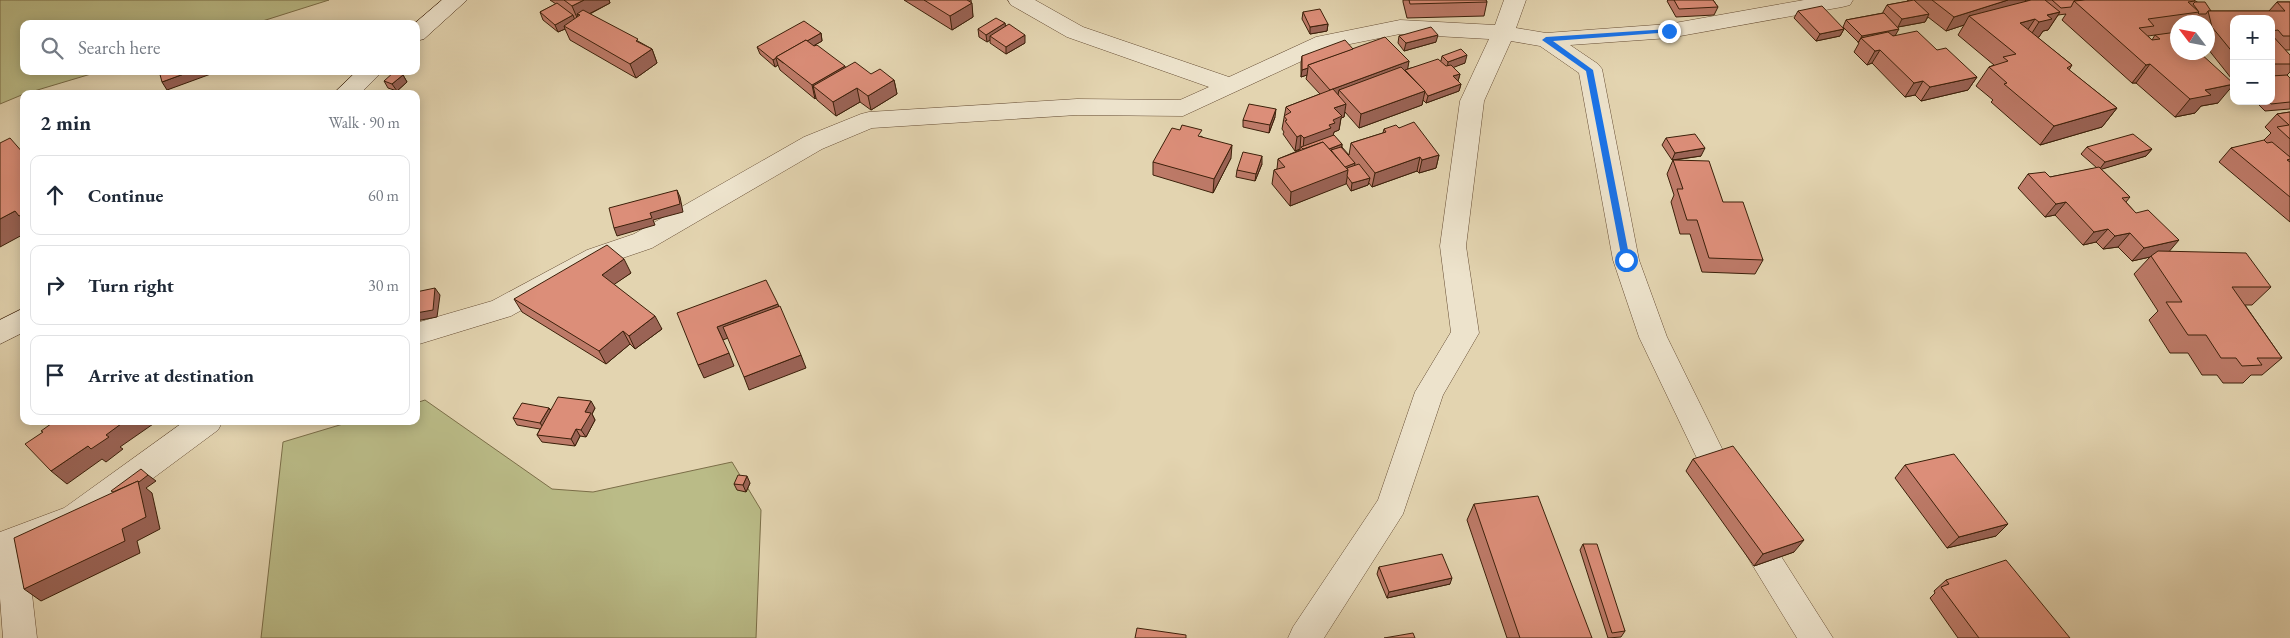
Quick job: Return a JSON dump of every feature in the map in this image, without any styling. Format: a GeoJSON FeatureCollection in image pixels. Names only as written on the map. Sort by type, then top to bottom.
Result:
{"type":"FeatureCollection","features":[{"type":"Feature","properties":{"kind":"street"},"geometry":{"type":"LineString","coordinates":[[420,31],[456,0]]}},
{"type":"Feature","properties":{"kind":"street"},"geometry":{"type":"LineString","coordinates":[[1020,0],[1083,35],[1228,85]]}},
{"type":"Feature","properties":{"kind":"street"},"geometry":{"type":"LineString","coordinates":[[1305,638],[1392,505],[1429,392],[1465,333],[1453,246],[1472,100],[1503,33],[1515,0]]}},
{"type":"Feature","properties":{"kind":"street"},"geometry":{"type":"LineString","coordinates":[[420,333],[500,309],[596,257],[643,241],[813,143],[869,120],[1077,107],[1183,108],[1228,85],[1324,42],[1400,27],[1503,33],[1546,40],[1669,31],[1842,0]]}},
{"type":"Feature","properties":{"kind":"street"},"geometry":{"type":"LineString","coordinates":[[1546,40],[1590,70],[1626,260],[1653,337],[1749,534],[1816,638]]}},
{"type":"Feature","properties":{"kind":"street"},"geometry":{"type":"LineString","coordinates":[[351,90],[367,75]]}},
{"type":"Feature","properties":{"kind":"street"},"geometry":{"type":"LineString","coordinates":[[0,333],[20,322]]}},
{"type":"Feature","properties":{"kind":"street"},"geometry":{"type":"LineString","coordinates":[[20,638],[6,545],[75,518],[203,425]]}},
{"type":"Feature","properties":{"kind":"green space"},"geometry":{"type":"Polygon","coordinates":[[[0,0],[329,0],[266,20],[20,20],[20,75],[88,75],[37,90],[20,90],[20,96],[0,104],[0,0]]]}},
{"type":"Feature","properties":{"kind":"green space"},"geometry":{"type":"Polygon","coordinates":[[[425,400],[552,489],[593,492],[732,462],[761,510],[756,638],[261,638],[283,442],[340,425],[420,425],[420,402],[425,400]]]}},
{"type":"Feature","properties":{"kind":"building"},"geometry":{"type":"Polygon","coordinates":[[[564,0],[584,0],[572,6],[564,0]]]}},
{"type":"Feature","properties":{"kind":"building"},"geometry":{"type":"Polygon","coordinates":[[[924,0],[967,0],[972,3],[950,16],[924,0]]]}},
{"type":"Feature","properties":{"kind":"building"},"geometry":{"type":"Polygon","coordinates":[[[1409,0],[1486,0],[1487,2],[1410,4],[1409,0]]]}},
{"type":"Feature","properties":{"kind":"building"},"geometry":{"type":"Polygon","coordinates":[[[1674,0],[1713,0],[1718,7],[1679,9],[1674,0]]]}},
{"type":"Feature","properties":{"kind":"building"},"geometry":{"type":"Polygon","coordinates":[[[1914,0],[1929,14],[1902,19],[1887,5],[1914,0]]]}},
{"type":"Feature","properties":{"kind":"building"},"geometry":{"type":"Polygon","coordinates":[[[1932,0],[2008,0],[1954,17],[1932,0]]]}},
{"type":"Feature","properties":{"kind":"building"},"geometry":{"type":"Polygon","coordinates":[[[2031,0],[2045,0],[2060,12],[2047,15],[2052,19],[2039,22],[2035,19],[2020,23],[2072,65],[2067,68],[2117,108],[2054,126],[2004,84],[2007,83],[1989,67],[2008,61],[2003,57],[2016,54],[1969,16],[2031,0]]]}},
{"type":"Feature","properties":{"kind":"building"},"geometry":{"type":"Polygon","coordinates":[[[2052,0],[2083,0],[2074,1],[2071,7],[2061,8],[2052,0]]]}},
{"type":"Feature","properties":{"kind":"building"},"geometry":{"type":"Polygon","coordinates":[[[2194,0],[2188,2],[2199,12],[2148,19],[2154,26],[2139,28],[2152,40],[2160,39],[2155,35],[2170,33],[2170,60],[2208,60],[2230,80],[2230,85],[2205,90],[2211,95],[2190,99],[2150,64],[2146,65],[2074,1],[2194,0]]]}},
{"type":"Feature","properties":{"kind":"building"},"geometry":{"type":"Polygon","coordinates":[[[2195,2],[2205,2],[2211,11],[2208,11],[2206,14],[2199,14],[2193,4],[2195,2]]]}},
{"type":"Feature","properties":{"kind":"building"},"geometry":{"type":"Polygon","coordinates":[[[2277,2],[2290,2],[2290,36],[2283,36],[2278,30],[2275,30],[2275,15],[2230,15],[2230,49],[2215,31],[2215,15],[2209,15],[2208,11],[2285,11],[2277,2]]]}},
{"type":"Feature","properties":{"kind":"building"},"geometry":{"type":"Polygon","coordinates":[[[557,3],[573,15],[555,25],[540,12],[557,3]]]}},
{"type":"Feature","properties":{"kind":"building"},"geometry":{"type":"Polygon","coordinates":[[[1822,6],[1844,29],[1820,34],[1798,11],[1822,6]]]}},
{"type":"Feature","properties":{"kind":"building"},"geometry":{"type":"Polygon","coordinates":[[[1320,9],[1328,24],[1310,27],[1303,12],[1320,9]]]}},
{"type":"Feature","properties":{"kind":"building"},"geometry":{"type":"Polygon","coordinates":[[[583,10],[638,39],[636,41],[652,49],[630,64],[564,26],[580,15],[577,14],[583,10]]]}},
{"type":"Feature","properties":{"kind":"building"},"geometry":{"type":"Polygon","coordinates":[[[1884,13],[1899,29],[1862,36],[1846,20],[1884,13]]]}},
{"type":"Feature","properties":{"kind":"building"},"geometry":{"type":"Polygon","coordinates":[[[996,18],[1005,23],[986,35],[978,29],[996,18]]]}},
{"type":"Feature","properties":{"kind":"building"},"geometry":{"type":"Polygon","coordinates":[[[804,21],[821,33],[773,60],[757,47],[804,21]]]}},
{"type":"Feature","properties":{"kind":"building"},"geometry":{"type":"Polygon","coordinates":[[[1009,24],[1025,35],[1006,47],[990,36],[1009,24]]]}},
{"type":"Feature","properties":{"kind":"building"},"geometry":{"type":"Polygon","coordinates":[[[1431,27],[1438,35],[1406,43],[1399,36],[1431,27]]]}},
{"type":"Feature","properties":{"kind":"building"},"geometry":{"type":"Polygon","coordinates":[[[1917,31],[1937,50],[1946,48],[1977,77],[1930,87],[1923,81],[1914,83],[1880,50],[1875,51],[1861,38],[1888,32],[1893,36],[1917,31]]]}},
{"type":"Feature","properties":{"kind":"building"},"geometry":{"type":"Polygon","coordinates":[[[1385,37],[1409,61],[1330,90],[1308,65],[1385,37]]]}},
{"type":"Feature","properties":{"kind":"building"},"geometry":{"type":"Polygon","coordinates":[[[2275,38],[2290,55],[2290,64],[2275,64],[2275,38]]]}},
{"type":"Feature","properties":{"kind":"building"},"geometry":{"type":"Polygon","coordinates":[[[806,40],[814,46],[817,45],[845,66],[812,85],[776,57],[806,40]]]}},
{"type":"Feature","properties":{"kind":"building"},"geometry":{"type":"Polygon","coordinates":[[[1345,40],[1353,49],[1308,65],[1308,68],[1302,70],[1302,56],[1345,40]]]}},
{"type":"Feature","properties":{"kind":"building"},"geometry":{"type":"Polygon","coordinates":[[[1461,49],[1467,55],[1448,62],[1442,56],[1461,49]]]}},
{"type":"Feature","properties":{"kind":"building"},"geometry":{"type":"Polygon","coordinates":[[[1438,59],[1446,66],[1451,65],[1460,74],[1453,76],[1461,84],[1428,96],[1405,70],[1438,59]]]}},
{"type":"Feature","properties":{"kind":"building"},"geometry":{"type":"Polygon","coordinates":[[[855,62],[871,74],[880,69],[894,80],[868,96],[857,88],[833,102],[813,86],[855,62]]]}},
{"type":"Feature","properties":{"kind":"building"},"geometry":{"type":"Polygon","coordinates":[[[1401,67],[1425,91],[1361,114],[1339,90],[1401,67]]]}},
{"type":"Feature","properties":{"kind":"building"},"geometry":{"type":"Polygon","coordinates":[[[160,75],[181,75],[162,82],[160,75]]]}},
{"type":"Feature","properties":{"kind":"building"},"geometry":{"type":"Polygon","coordinates":[[[391,75],[403,75],[392,84],[384,81],[391,75]]]}},
{"type":"Feature","properties":{"kind":"building"},"geometry":{"type":"Polygon","coordinates":[[[2287,75],[2290,78],[2290,102],[2275,104],[2275,76],[2287,75]]]}},
{"type":"Feature","properties":{"kind":"building"},"geometry":{"type":"Polygon","coordinates":[[[1333,89],[1346,104],[1334,108],[1342,116],[1333,120],[1335,123],[1329,125],[1331,128],[1304,138],[1301,135],[1297,137],[1285,121],[1287,120],[1284,116],[1291,112],[1286,107],[1333,89]]]}},
{"type":"Feature","properties":{"kind":"building"},"geometry":{"type":"Polygon","coordinates":[[[1249,104],[1276,109],[1270,125],[1243,120],[1249,104]]]}},
{"type":"Feature","properties":{"kind":"building"},"geometry":{"type":"Polygon","coordinates":[[[2290,112],[2290,139],[2277,127],[2289,125],[2277,114],[2290,112]]]}},
{"type":"Feature","properties":{"kind":"building"},"geometry":{"type":"Polygon","coordinates":[[[1414,122],[1439,155],[1422,160],[1420,157],[1375,173],[1351,143],[1386,132],[1384,129],[1396,125],[1399,128],[1414,122]]]}},
{"type":"Feature","properties":{"kind":"building"},"geometry":{"type":"Polygon","coordinates":[[[1182,125],[1202,130],[1198,136],[1232,145],[1214,179],[1153,162],[1172,128],[1180,130],[1182,125]]]}},
{"type":"Feature","properties":{"kind":"building"},"geometry":{"type":"Polygon","coordinates":[[[1695,134],[1705,148],[1675,153],[1666,138],[1695,134]]]}},
{"type":"Feature","properties":{"kind":"building"},"geometry":{"type":"Polygon","coordinates":[[[2133,134],[2152,149],[2105,162],[2087,147],[2133,134]]]}},
{"type":"Feature","properties":{"kind":"building"},"geometry":{"type":"Polygon","coordinates":[[[1334,135],[1342,144],[1329,149],[1323,142],[1303,149],[1301,147],[1334,135]]]}},
{"type":"Feature","properties":{"kind":"building"},"geometry":{"type":"Polygon","coordinates":[[[10,138],[20,149],[20,216],[15,211],[0,219],[0,143],[10,138]]]}},
{"type":"Feature","properties":{"kind":"building"},"geometry":{"type":"Polygon","coordinates":[[[2264,140],[2267,143],[2272,142],[2290,157],[2287,160],[2290,162],[2290,197],[2231,148],[2264,140]]]}},
{"type":"Feature","properties":{"kind":"building"},"geometry":{"type":"Polygon","coordinates":[[[1323,142],[1348,170],[1291,192],[1274,170],[1285,167],[1278,159],[1323,142]]]}},
{"type":"Feature","properties":{"kind":"building"},"geometry":{"type":"Polygon","coordinates":[[[1341,147],[1355,163],[1345,167],[1331,150],[1341,147]]]}},
{"type":"Feature","properties":{"kind":"building"},"geometry":{"type":"Polygon","coordinates":[[[1243,152],[1262,156],[1256,174],[1237,170],[1243,152]]]}},
{"type":"Feature","properties":{"kind":"building"},"geometry":{"type":"Polygon","coordinates":[[[1673,160],[1709,161],[1723,202],[1743,202],[1763,260],[1709,258],[1697,220],[1687,220],[1677,189],[1683,189],[1673,160]]]}},
{"type":"Feature","properties":{"kind":"building"},"geometry":{"type":"Polygon","coordinates":[[[1359,164],[1370,178],[1352,183],[1347,176],[1347,168],[1359,164]]]}},
{"type":"Feature","properties":{"kind":"building"},"geometry":{"type":"Polygon","coordinates":[[[2099,167],[2130,197],[2122,198],[2136,213],[2148,210],[2179,240],[2144,248],[2130,233],[2115,236],[2108,229],[2094,232],[2066,202],[2056,204],[2028,174],[2045,172],[2050,177],[2099,167]]]}},
{"type":"Feature","properties":{"kind":"building"},"geometry":{"type":"Polygon","coordinates":[[[677,190],[680,204],[650,213],[652,218],[614,228],[609,208],[677,190]]]}},
{"type":"Feature","properties":{"kind":"building"},"geometry":{"type":"Polygon","coordinates":[[[607,245],[624,259],[602,275],[655,316],[629,336],[623,331],[599,351],[514,299],[607,245]]]}},
{"type":"Feature","properties":{"kind":"building"},"geometry":{"type":"Polygon","coordinates":[[[2158,251],[2246,253],[2271,287],[2232,287],[2282,358],[2257,358],[2262,365],[2242,366],[2236,358],[2221,358],[2206,335],[2188,335],[2166,302],[2182,302],[2151,256],[2158,251]]]}},
{"type":"Feature","properties":{"kind":"building"},"geometry":{"type":"Polygon","coordinates":[[[766,280],[778,304],[717,327],[729,353],[698,365],[677,313],[766,280]]]}},
{"type":"Feature","properties":{"kind":"building"},"geometry":{"type":"Polygon","coordinates":[[[435,288],[433,310],[420,312],[420,291],[435,288]]]}},
{"type":"Feature","properties":{"kind":"building"},"geometry":{"type":"Polygon","coordinates":[[[780,306],[801,355],[744,377],[723,327],[780,306]]]}},
{"type":"Feature","properties":{"kind":"building"},"geometry":{"type":"Polygon","coordinates":[[[558,397],[591,401],[585,412],[591,413],[581,430],[576,429],[571,439],[537,435],[558,397]]]}},
{"type":"Feature","properties":{"kind":"building"},"geometry":{"type":"Polygon","coordinates":[[[522,403],[549,408],[540,423],[513,418],[522,403]]]}},
{"type":"Feature","properties":{"kind":"building"},"geometry":{"type":"Polygon","coordinates":[[[49,425],[120,425],[106,435],[109,437],[91,449],[88,446],[51,471],[25,444],[43,432],[41,431],[49,425]]]}},
{"type":"Feature","properties":{"kind":"building"},"geometry":{"type":"Polygon","coordinates":[[[1733,446],[1804,540],[1763,554],[1693,459],[1733,446]]]}},
{"type":"Feature","properties":{"kind":"building"},"geometry":{"type":"Polygon","coordinates":[[[1954,454],[2008,524],[1959,537],[1905,465],[1954,454]]]}},
{"type":"Feature","properties":{"kind":"building"},"geometry":{"type":"Polygon","coordinates":[[[141,469],[148,475],[139,482],[113,492],[111,491],[141,469]]]}},
{"type":"Feature","properties":{"kind":"building"},"geometry":{"type":"Polygon","coordinates":[[[738,475],[747,476],[743,485],[734,484],[738,475]]]}},
{"type":"Feature","properties":{"kind":"building"},"geometry":{"type":"Polygon","coordinates":[[[138,481],[146,517],[122,529],[125,541],[24,589],[14,538],[138,481]]]}},
{"type":"Feature","properties":{"kind":"building"},"geometry":{"type":"Polygon","coordinates":[[[1538,496],[1592,638],[1520,638],[1474,504],[1538,496]]]}},
{"type":"Feature","properties":{"kind":"building"},"geometry":{"type":"Polygon","coordinates":[[[1583,544],[1597,544],[1625,631],[1612,633],[1583,544]]]}},
{"type":"Feature","properties":{"kind":"building"},"geometry":{"type":"Polygon","coordinates":[[[1442,554],[1452,578],[1389,592],[1379,567],[1442,554]]]}},
{"type":"Feature","properties":{"kind":"building"},"geometry":{"type":"Polygon","coordinates":[[[2006,560],[2070,638],[1979,638],[1941,587],[1949,584],[1946,580],[2006,560]]]}},
{"type":"Feature","properties":{"kind":"building"},"geometry":{"type":"Polygon","coordinates":[[[1137,628],[1186,635],[1186,638],[1135,638],[1137,628]]]}},
{"type":"Feature","properties":{"kind":"building"},"geometry":{"type":"Polygon","coordinates":[[[1413,633],[1415,638],[1384,638],[1413,633]]]}},
{"type":"Feature","properties":{"kind":"route"},"geometry":{"type":"LineString","coordinates":[[1626,260],[1590,70],[1546,40],[1669,31]]}}]}
